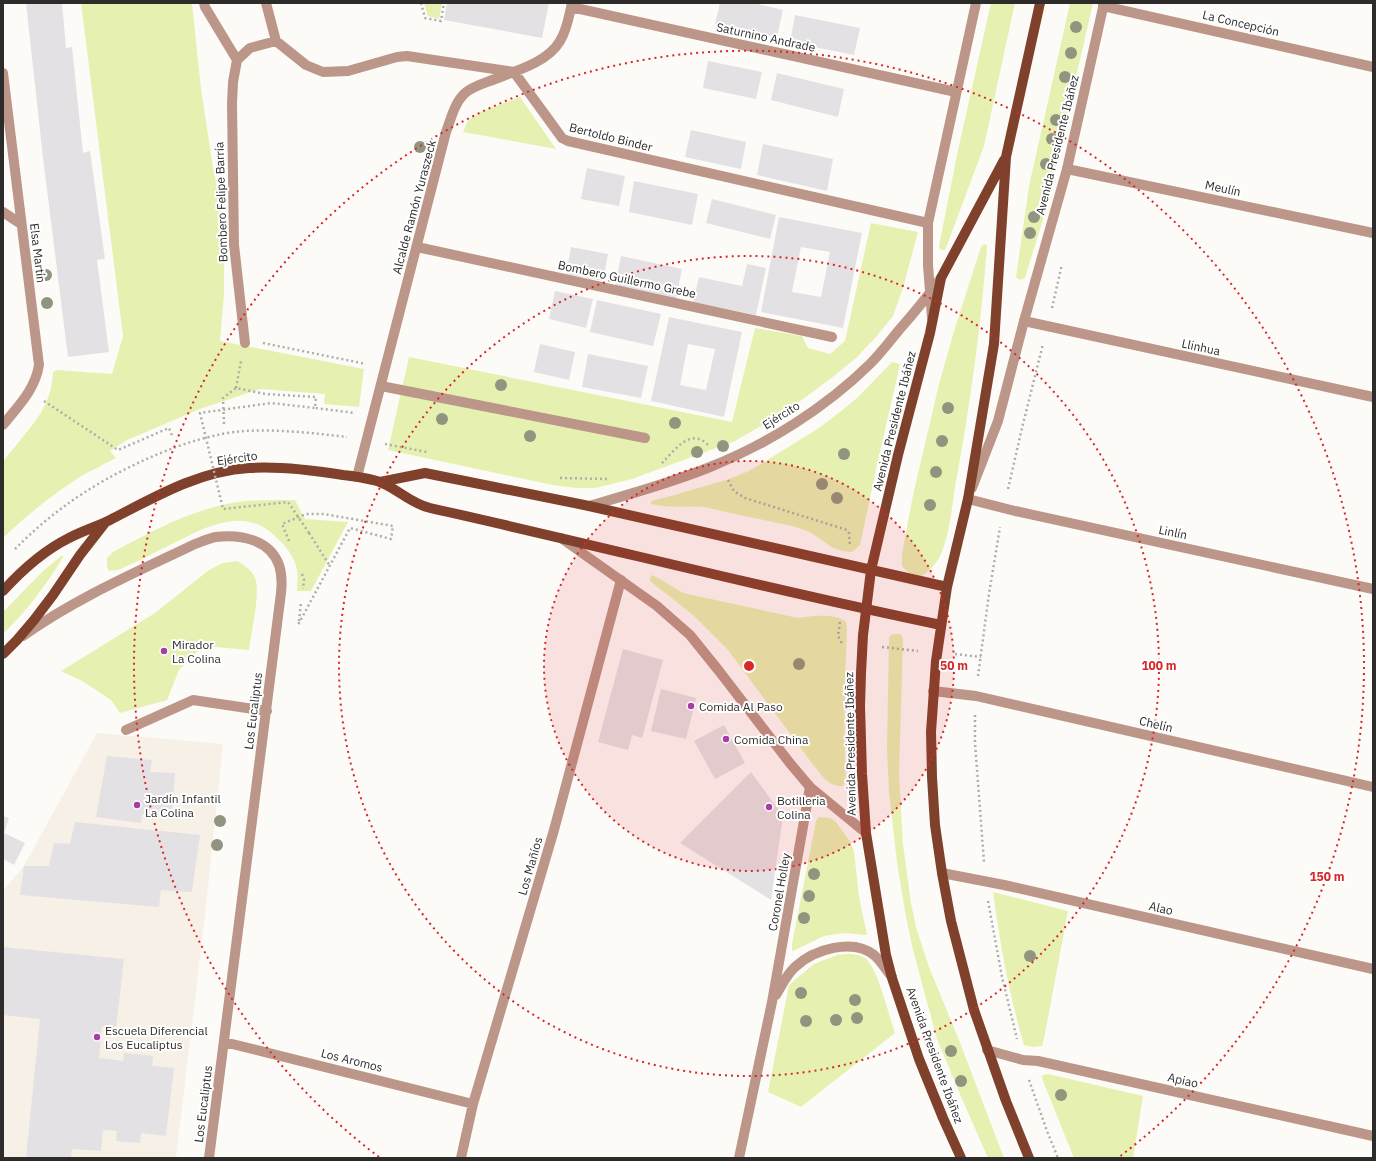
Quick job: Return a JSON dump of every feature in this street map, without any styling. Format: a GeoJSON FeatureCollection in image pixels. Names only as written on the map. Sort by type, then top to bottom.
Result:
{"type":"FeatureCollection","features":[{"type":"Feature","properties":{"kind":"main road","name":"Avenida Presidente Ibáñez"},"geometry":{"type":"LineString","coordinates":[[1029,1158],[987,1050],[962,969],[942,873],[935,825],[931,732],[933,691],[940,625],[947,586],[968,499],[994,344],[1006,157],[1040,3]]}},
{"type":"Feature","properties":{"kind":"main road","name":"Avenida Presidente Ibáñez"},"geometry":{"type":"LineString","coordinates":[[961,1158],[943,1118],[920,1059],[892,978],[885,948],[866,833],[862,774],[860,706],[862,646],[871,570],[932,322],[941,278],[1006,157]]}},
{"type":"Feature","properties":{"kind":"main road","name":"Ejército"},"geometry":{"type":"LineString","coordinates":[[3,591],[16,576],[31,563],[68,538],[106,522],[164,492],[216,474],[246,468],[273,468],[316,470],[380,482],[419,505],[811,598],[940,625]]}},
{"type":"Feature","properties":{"kind":"main road","name":"Ejército"},"geometry":{"type":"LineString","coordinates":[[380,482],[425,473],[589,506],[947,586]]}},
{"type":"Feature","properties":{"kind":"main road","name":"Ejército"},"geometry":{"type":"LineString","coordinates":[[3,654],[17,640],[53,595],[80,555],[106,522]]}},
{"type":"Feature","properties":{"kind":"street"},"geometry":{"type":"LineString","coordinates":[[204,3],[237,60],[250,48],[276,41]]}},
{"type":"Feature","properties":{"kind":"street"},"geometry":{"type":"LineString","coordinates":[[266,3],[276,41],[306,64],[323,72],[348,71],[397,57],[407,56],[514,72]]}},
{"type":"Feature","properties":{"kind":"street","name":"Avenida Presidente Ibáñez"},"geometry":{"type":"LineString","coordinates":[[932,322],[929,294],[928,223],[976,3]]}},
{"type":"Feature","properties":{"kind":"street","name":"Saturnino Andrade"},"geometry":{"type":"LineString","coordinates":[[571,5],[956,92]]}},
{"type":"Feature","properties":{"kind":"street","name":"Alcalde Ramón Yuraszeck"},"geometry":{"type":"LineString","coordinates":[[357,477],[446,132],[456,103],[464,93],[473,88],[514,72],[554,51],[561,40],[567,24],[571,5]]}},
{"type":"Feature","properties":{"kind":"street","name":"Avenida Presidente Ibáñez"},"geometry":{"type":"LineString","coordinates":[[968,499],[998,421],[1067,169],[1103,5]]}},
{"type":"Feature","properties":{"kind":"street","name":"La Concepción"},"geometry":{"type":"LineString","coordinates":[[1103,5],[1373,67]]}},
{"type":"Feature","properties":{"kind":"street","name":"Bombero Felipe Barría"},"geometry":{"type":"LineString","coordinates":[[237,60],[233,82],[232,104],[234,245],[245,343]]}},
{"type":"Feature","properties":{"kind":"street","name":"Bertoldo Binder"},"geometry":{"type":"LineString","coordinates":[[514,72],[562,138],[568,141],[928,223]]}},
{"type":"Feature","properties":{"kind":"street","name":"Elsa Martín"},"geometry":{"type":"LineString","coordinates":[[3,73],[39,365],[37,377],[30,391],[3,425]]}},
{"type":"Feature","properties":{"kind":"street","name":"Meulín"},"geometry":{"type":"LineString","coordinates":[[1067,169],[1373,233]]}},
{"type":"Feature","properties":{"kind":"street"},"geometry":{"type":"LineString","coordinates":[[3,212],[21,224]]}},
{"type":"Feature","properties":{"kind":"street","name":"Bombero Guillermo Grebe"},"geometry":{"type":"LineString","coordinates":[[417,247],[832,337]]}},
{"type":"Feature","properties":{"kind":"street","name":"Ejército"},"geometry":{"type":"LineString","coordinates":[[589,506],[665,483],[711,467],[792,426],[835,395],[869,365],[941,278]]}},
{"type":"Feature","properties":{"kind":"street","name":"Llinhua"},"geometry":{"type":"LineString","coordinates":[[1024,322],[1373,397]]}},
{"type":"Feature","properties":{"kind":"street"},"geometry":{"type":"LineString","coordinates":[[381,386],[645,438]]}},
{"type":"Feature","properties":{"kind":"street","name":"Linlín"},"geometry":{"type":"LineString","coordinates":[[968,499],[1373,589]]}},
{"type":"Feature","properties":{"kind":"street","name":"Los Eucaliptus"},"geometry":{"type":"LineString","coordinates":[[17,640],[42,622],[67,607],[195,544],[214,537],[242,536],[254,540],[264,546],[274,557],[279,566],[282,580],[281,593],[209,1158]]}},
{"type":"Feature","properties":{"kind":"street","name":"Ejército"},"geometry":{"type":"LineString","coordinates":[[559,537],[657,606],[690,635],[810,787],[866,833]]}},
{"type":"Feature","properties":{"kind":"street","name":"Los Mañíos"},"geometry":{"type":"LineString","coordinates":[[461,1158],[473,1104],[554,830],[621,580]]}},
{"type":"Feature","properties":{"kind":"street","name":"Chelín"},"geometry":{"type":"LineString","coordinates":[[933,691],[976,696],[1373,786]]}},
{"type":"Feature","properties":{"kind":"street"},"geometry":{"type":"LineString","coordinates":[[126,730],[194,700],[266,711]]}},
{"type":"Feature","properties":{"kind":"street","name":"Coronel Holley"},"geometry":{"type":"LineString","coordinates":[[739,1158],[772,1002],[810,787]]}},
{"type":"Feature","properties":{"kind":"street","name":"Alao"},"geometry":{"type":"LineString","coordinates":[[942,873],[985,881],[1373,969]]}},
{"type":"Feature","properties":{"kind":"street","name":"Coronel Holley"},"geometry":{"type":"LineString","coordinates":[[772,1002],[786,978],[795,967],[805,959],[815,954],[840,947],[859,947],[874,955],[892,978]]}},
{"type":"Feature","properties":{"kind":"street","name":"Los Aromos"},"geometry":{"type":"LineString","coordinates":[[224,1042],[473,1104]]}},
{"type":"Feature","properties":{"kind":"street","name":"Apiao"},"geometry":{"type":"LineString","coordinates":[[987,1050],[1023,1060],[1038,1061],[1373,1136]]}},
{"type":"Feature","properties":{"kind":"path"},"geometry":{"type":"LineString","coordinates":[[421,3],[425,18],[441,21],[444,3]]}},
{"type":"Feature","properties":{"kind":"path"},"geometry":{"type":"LineString","coordinates":[[224,424],[223,398],[236,388],[245,343],[254,342],[385,368]]}},
{"type":"Feature","properties":{"kind":"path"},"geometry":{"type":"LineString","coordinates":[[236,388],[265,394],[316,397],[315,408]]}},
{"type":"Feature","properties":{"kind":"path"},"geometry":{"type":"LineString","coordinates":[[30,391],[118,450],[169,428],[173,438]]}},
{"type":"Feature","properties":{"kind":"path"},"geometry":{"type":"LineString","coordinates":[[330,566],[288,502],[222,509],[200,413],[271,403],[373,415]]}},
{"type":"Feature","properties":{"kind":"path"},"geometry":{"type":"LineString","coordinates":[[1004,508],[989,594],[976,696],[975,743],[985,881],[991,923],[1002,977],[1023,1060],[1038,1107],[1058,1158]]}},
{"type":"Feature","properties":{"kind":"path"},"geometry":{"type":"LineString","coordinates":[[290,544],[282,524],[306,514],[324,514],[393,526],[391,539],[350,528],[297,626]]}},
{"type":"Feature","properties":{"kind":"path"},"geometry":{"type":"LineString","coordinates":[[301,572],[304,579],[302,593]]}},
{"type":"Feature","properties":{"kind":"path"},"geometry":{"type":"LineString","coordinates":[[300,621],[302,600]]}},
{"type":"Feature","properties":{"kind":"shaded area","name":"Escuela Diferencial Los Eucaliptus"},"geometry":{"type":"Polygon","coordinates":[[[97,733],[223,744],[205,915],[176,1158],[3,1158],[3,891],[24,866],[97,733]]]}},
{"type":"Feature","properties":{"kind":"green space"},"geometry":{"type":"Polygon","coordinates":[[[81,3],[192,3],[201,89],[224,226],[224,294],[220,341],[364,369],[359,407],[324,404],[325,394],[260,389],[200,409],[127,440],[110,451],[116,458],[83,475],[62,489],[32,512],[3,538],[2,485],[4,461],[42,411],[50,393],[53,372],[57,370],[112,374],[123,336],[81,3]]]}},
{"type":"Feature","properties":{"kind":"green space"},"geometry":{"type":"Polygon","coordinates":[[[424,3],[442,3],[439,19],[428,16],[424,3]]]}},
{"type":"Feature","properties":{"kind":"green space"},"geometry":{"type":"Polygon","coordinates":[[[991,3],[1015,3],[984,146],[946,248],[945,250],[941,250],[939,246],[958,150],[991,3]]]}},
{"type":"Feature","properties":{"kind":"green space"},"geometry":{"type":"Polygon","coordinates":[[[1070,3],[1093,3],[1045,213],[1025,278],[1020,280],[1016,277],[1029,186],[1070,3]]]}},
{"type":"Feature","properties":{"kind":"green space"},"geometry":{"type":"Polygon","coordinates":[[[520,97],[556,149],[463,132],[468,120],[481,112],[520,97]]]}},
{"type":"Feature","properties":{"kind":"green space"},"geometry":{"type":"Polygon","coordinates":[[[871,223],[918,232],[903,288],[893,316],[856,358],[834,376],[787,411],[735,441],[632,479],[595,488],[576,488],[552,485],[388,450],[409,357],[732,422],[755,328],[802,336],[808,348],[830,354],[845,341],[871,223]]]}},
{"type":"Feature","properties":{"kind":"green space"},"geometry":{"type":"Polygon","coordinates":[[[984,244],[987,245],[987,247],[979,333],[967,419],[949,526],[941,554],[937,561],[927,572],[921,576],[918,576],[910,573],[902,566],[902,554],[913,495],[939,384],[981,247],[984,244]]]}},
{"type":"Feature","properties":{"kind":"green space"},"geometry":{"type":"Polygon","coordinates":[[[892,362],[900,364],[899,369],[860,545],[852,552],[837,549],[809,532],[790,526],[705,507],[665,506],[651,504],[651,501],[729,479],[749,471],[819,428],[840,412],[858,397],[892,362]]]}},
{"type":"Feature","properties":{"kind":"green space"},"geometry":{"type":"Polygon","coordinates":[[[295,500],[305,519],[348,522],[311,591],[297,591],[296,565],[289,552],[280,541],[265,528],[253,523],[241,521],[228,522],[201,530],[125,567],[118,570],[108,570],[107,558],[113,552],[161,527],[193,514],[210,508],[245,501],[295,500]]]}},
{"type":"Feature","properties":{"kind":"green space"},"geometry":{"type":"Polygon","coordinates":[[[63,556],[63,558],[28,607],[3,634],[3,612],[44,570],[63,556]]]}},
{"type":"Feature","properties":{"kind":"green space"},"geometry":{"type":"Polygon","coordinates":[[[237,561],[251,572],[257,584],[255,613],[249,650],[203,646],[179,670],[167,700],[120,713],[111,700],[84,682],[61,671],[155,613],[209,570],[223,563],[237,561]]]}},
{"type":"Feature","properties":{"kind":"green space"},"geometry":{"type":"Polygon","coordinates":[[[651,575],[683,593],[798,618],[829,616],[836,617],[846,622],[844,723],[846,779],[843,786],[833,785],[823,777],[728,650],[693,615],[650,581],[651,575]]]}},
{"type":"Feature","properties":{"kind":"green space"},"geometry":{"type":"Polygon","coordinates":[[[900,634],[903,638],[899,774],[903,844],[911,903],[916,927],[929,967],[959,1040],[1004,1158],[988,1158],[937,1039],[913,950],[906,917],[897,863],[889,791],[887,749],[889,638],[891,635],[900,634]]]}},
{"type":"Feature","properties":{"kind":"green space"},"geometry":{"type":"Polygon","coordinates":[[[819,817],[830,818],[836,822],[849,840],[854,851],[859,897],[867,934],[844,933],[824,936],[793,951],[792,944],[816,821],[819,817]]]}},
{"type":"Feature","properties":{"kind":"green space"},"geometry":{"type":"Polygon","coordinates":[[[993,892],[1068,911],[1042,1046],[1034,1047],[1024,1045],[1006,969],[993,892]]]}},
{"type":"Feature","properties":{"kind":"green space"},"geometry":{"type":"Polygon","coordinates":[[[847,954],[860,956],[865,958],[870,963],[883,993],[895,1033],[801,1107],[768,1092],[789,985],[814,964],[837,955],[847,954]]]}},
{"type":"Feature","properties":{"kind":"green space"},"geometry":{"type":"Polygon","coordinates":[[[1048,1074],[1143,1096],[1133,1158],[1074,1158],[1043,1081],[1043,1075],[1048,1074]]]}},
{"type":"Feature","properties":{"kind":"building"},"geometry":{"type":"Polygon","coordinates":[[[26,3],[62,3],[66,48],[72,47],[83,153],[90,151],[105,259],[97,260],[109,352],[68,357],[43,158],[26,3]]]}},
{"type":"Feature","properties":{"kind":"building"},"geometry":{"type":"Polygon","coordinates":[[[447,3],[549,3],[542,38],[444,20],[447,3]]]}},
{"type":"Feature","properties":{"kind":"building"},"geometry":{"type":"Polygon","coordinates":[[[720,3],[753,3],[783,10],[777,37],[715,24],[720,3]]]}},
{"type":"Feature","properties":{"kind":"building"},"geometry":{"type":"Polygon","coordinates":[[[795,15],[860,28],[854,55],[790,42],[795,15]]]}},
{"type":"Feature","properties":{"kind":"building"},"geometry":{"type":"Polygon","coordinates":[[[708,61],[762,72],[756,99],[703,88],[708,61]]]}},
{"type":"Feature","properties":{"kind":"building"},"geometry":{"type":"Polygon","coordinates":[[[777,73],[844,89],[838,117],[771,100],[777,73]]]}},
{"type":"Feature","properties":{"kind":"building"},"geometry":{"type":"Polygon","coordinates":[[[691,130],[746,142],[741,169],[685,157],[691,130]]]}},
{"type":"Feature","properties":{"kind":"building"},"geometry":{"type":"Polygon","coordinates":[[[763,144],[833,159],[827,191],[757,175],[763,144]]]}},
{"type":"Feature","properties":{"kind":"building"},"geometry":{"type":"Polygon","coordinates":[[[587,168],[625,176],[619,206],[581,199],[587,168]]]}},
{"type":"Feature","properties":{"kind":"building"},"geometry":{"type":"Polygon","coordinates":[[[634,181],[698,194],[692,225],[629,212],[634,181]]]}},
{"type":"Feature","properties":{"kind":"building"},"geometry":{"type":"Polygon","coordinates":[[[712,199],[776,215],[770,239],[706,223],[712,199]]]}},
{"type":"Feature","properties":{"kind":"building"},"geometry":{"type":"Polygon","coordinates":[[[779,217],[862,233],[843,328],[761,312],[779,217]],[[801,247],[792,292],[821,297],[830,252],[801,247]]]}},
{"type":"Feature","properties":{"kind":"building"},"geometry":{"type":"Polygon","coordinates":[[[571,247],[608,254],[603,281],[566,274],[571,247]]]}},
{"type":"Feature","properties":{"kind":"building"},"geometry":{"type":"Polygon","coordinates":[[[621,256],[682,269],[676,299],[615,287],[621,256]]]}},
{"type":"Feature","properties":{"kind":"building"},"geometry":{"type":"Polygon","coordinates":[[[747,264],[766,268],[756,315],[693,302],[699,277],[742,286],[747,264]]]}},
{"type":"Feature","properties":{"kind":"building"},"geometry":{"type":"Polygon","coordinates":[[[555,291],[593,299],[586,328],[549,319],[555,291]]]}},
{"type":"Feature","properties":{"kind":"building"},"geometry":{"type":"Polygon","coordinates":[[[597,300],[661,314],[653,346],[590,332],[597,300]]]}},
{"type":"Feature","properties":{"kind":"building"},"geometry":{"type":"Polygon","coordinates":[[[669,317],[742,332],[724,417],[651,401],[669,317]],[[688,344],[680,385],[706,390],[715,349],[688,344]]]}},
{"type":"Feature","properties":{"kind":"building"},"geometry":{"type":"Polygon","coordinates":[[[540,344],[575,352],[569,380],[534,372],[540,344]]]}},
{"type":"Feature","properties":{"kind":"building"},"geometry":{"type":"Polygon","coordinates":[[[588,354],[648,366],[641,398],[582,387],[588,354]]]}},
{"type":"Feature","properties":{"kind":"building"},"geometry":{"type":"Polygon","coordinates":[[[623,649],[663,660],[642,738],[632,735],[628,750],[598,742],[623,649]]]}},
{"type":"Feature","properties":{"kind":"building"},"geometry":{"type":"Polygon","coordinates":[[[661,689],[696,698],[686,739],[651,731],[661,689]]]}},
{"type":"Feature","properties":{"kind":"building"},"geometry":{"type":"Polygon","coordinates":[[[724,725],[745,763],[715,779],[694,741],[724,725]]]}},
{"type":"Feature","properties":{"kind":"building"},"geometry":{"type":"Polygon","coordinates":[[[107,756],[152,760],[150,772],[175,773],[171,819],[142,814],[141,823],[96,817],[107,756]]]}},
{"type":"Feature","properties":{"kind":"building"},"geometry":{"type":"Polygon","coordinates":[[[751,772],[783,816],[771,900],[680,843],[751,772]]]}},
{"type":"Feature","properties":{"kind":"building"},"geometry":{"type":"Polygon","coordinates":[[[3,816],[9,818],[4,833],[25,843],[14,865],[3,859],[3,816]]]}},
{"type":"Feature","properties":{"kind":"building"},"geometry":{"type":"Polygon","coordinates":[[[75,822],[200,835],[192,892],[161,890],[159,907],[20,895],[24,866],[49,866],[54,843],[70,844],[75,822]]]}},
{"type":"Feature","properties":{"kind":"building"},"geometry":{"type":"Polygon","coordinates":[[[3,947],[124,959],[116,1028],[102,1026],[99,1058],[123,1061],[124,1053],[153,1056],[152,1066],[174,1068],[166,1136],[141,1133],[140,1143],[116,1141],[117,1131],[103,1130],[101,1151],[72,1149],[71,1158],[26,1158],[40,1019],[3,1015],[3,947]]]}},
{"type":"Feature","properties":{"kind":"place","name":"Mirador La Colina"},"geometry":{"type":"Point","coordinates":[164,651]}},
{"type":"Feature","properties":{"kind":"place","name":"Comida Al Paso"},"geometry":{"type":"Point","coordinates":[691,706]}},
{"type":"Feature","properties":{"kind":"place","name":"Comida China"},"geometry":{"type":"Point","coordinates":[726,739]}},
{"type":"Feature","properties":{"kind":"place","name":"Jardín Infantil La Colina"},"geometry":{"type":"Point","coordinates":[137,805]}},
{"type":"Feature","properties":{"kind":"place","name":"Botilleria Colina"},"geometry":{"type":"Point","coordinates":[769,807]}},
{"type":"Feature","properties":{"kind":"place","name":"Escuela Diferencial Los Eucaliptus"},"geometry":{"type":"Point","coordinates":[97,1037]}}]}
